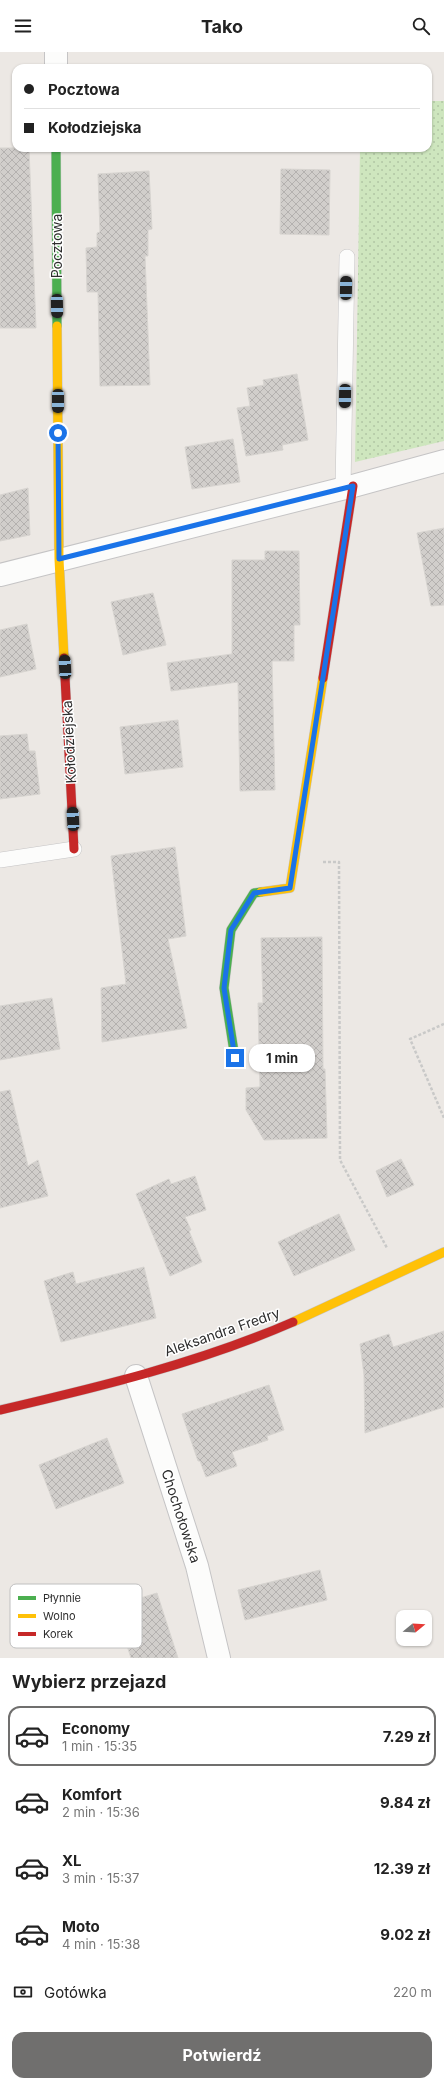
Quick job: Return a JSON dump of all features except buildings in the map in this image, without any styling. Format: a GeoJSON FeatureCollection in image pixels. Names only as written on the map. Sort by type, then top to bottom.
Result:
{"type":"FeatureCollection","features":[{"type":"Feature","properties":{"kind":"street"},"geometry":{"type":"LineString","coordinates":[[56,52],[56,64]]}},
{"type":"Feature","properties":{"kind":"street","name":"Pocztowa"},"geometry":{"type":"LineString","coordinates":[[56,152],[59,559]]}},
{"type":"Feature","properties":{"kind":"street"},"geometry":{"type":"LineString","coordinates":[[0,575],[59,559],[348,488],[444,461]]}},
{"type":"Feature","properties":{"kind":"street"},"geometry":{"type":"LineString","coordinates":[[235,1058],[224,988],[231,930],[254,893],[290,888],[348,488]]}},
{"type":"Feature","properties":{"kind":"street","name":"Kołodziejska"},"geometry":{"type":"LineString","coordinates":[[59,559],[74,849]]}},
{"type":"Feature","properties":{"kind":"street","name":"Aleksandra Fredry"},"geometry":{"type":"LineString","coordinates":[[0,1410],[136,1376],[239,1344],[299,1320],[444,1252]]}},
{"type":"Feature","properties":{"kind":"street","name":"Chochołowska"},"geometry":{"type":"LineString","coordinates":[[136,1376],[197,1566],[219,1658]]}},
{"type":"Feature","properties":{"kind":"lane"},"geometry":{"type":"LineString","coordinates":[[347,257],[348,488]]}},
{"type":"Feature","properties":{"kind":"lane","name":"Kołodziejska"},"geometry":{"type":"LineString","coordinates":[[0,860],[74,849]]}},
{"type":"Feature","properties":{"kind":"path"},"geometry":{"type":"LineString","coordinates":[[316,862],[339,862],[340,1160],[388,1249]]}},
{"type":"Feature","properties":{"kind":"path"},"geometry":{"type":"LineString","coordinates":[[444,1024],[410,1039],[444,1118]]}},
{"type":"Feature","properties":{"kind":"green space"},"geometry":{"type":"Polygon","coordinates":[[[432,101],[444,101],[444,441],[355,462],[360,152],[432,152],[432,101]]]}},
{"type":"Feature","properties":{"kind":"traffic: fast"},"geometry":{"type":"LineString","coordinates":[[56,152],[57,326]]}},
{"type":"Feature","properties":{"kind":"traffic: fast"},"geometry":{"type":"LineString","coordinates":[[235,1058],[224,988],[231,930],[254,893],[261,892]]}},
{"type":"Feature","properties":{"kind":"traffic: slow"},"geometry":{"type":"LineString","coordinates":[[57,326],[59,559],[64,658]]}},
{"type":"Feature","properties":{"kind":"traffic: slow"},"geometry":{"type":"LineString","coordinates":[[261,892],[290,888],[323,678]]}},
{"type":"Feature","properties":{"kind":"traffic: slow"},"geometry":{"type":"LineString","coordinates":[[293,1322],[444,1252]]}},
{"type":"Feature","properties":{"kind":"traffic: jam"},"geometry":{"type":"LineString","coordinates":[[323,678],[353,486]]}},
{"type":"Feature","properties":{"kind":"traffic: jam"},"geometry":{"type":"LineString","coordinates":[[64,658],[74,849]]}},
{"type":"Feature","properties":{"kind":"traffic: jam"},"geometry":{"type":"LineString","coordinates":[[0,1410],[111,1383],[185,1362],[257,1337],[293,1322]]}},
{"type":"Feature","properties":{"kind":"route"},"geometry":{"type":"LineString","coordinates":[[58,433],[59,559],[353,486],[290,888],[254,893],[231,930],[224,988],[235,1058]]}}]}
